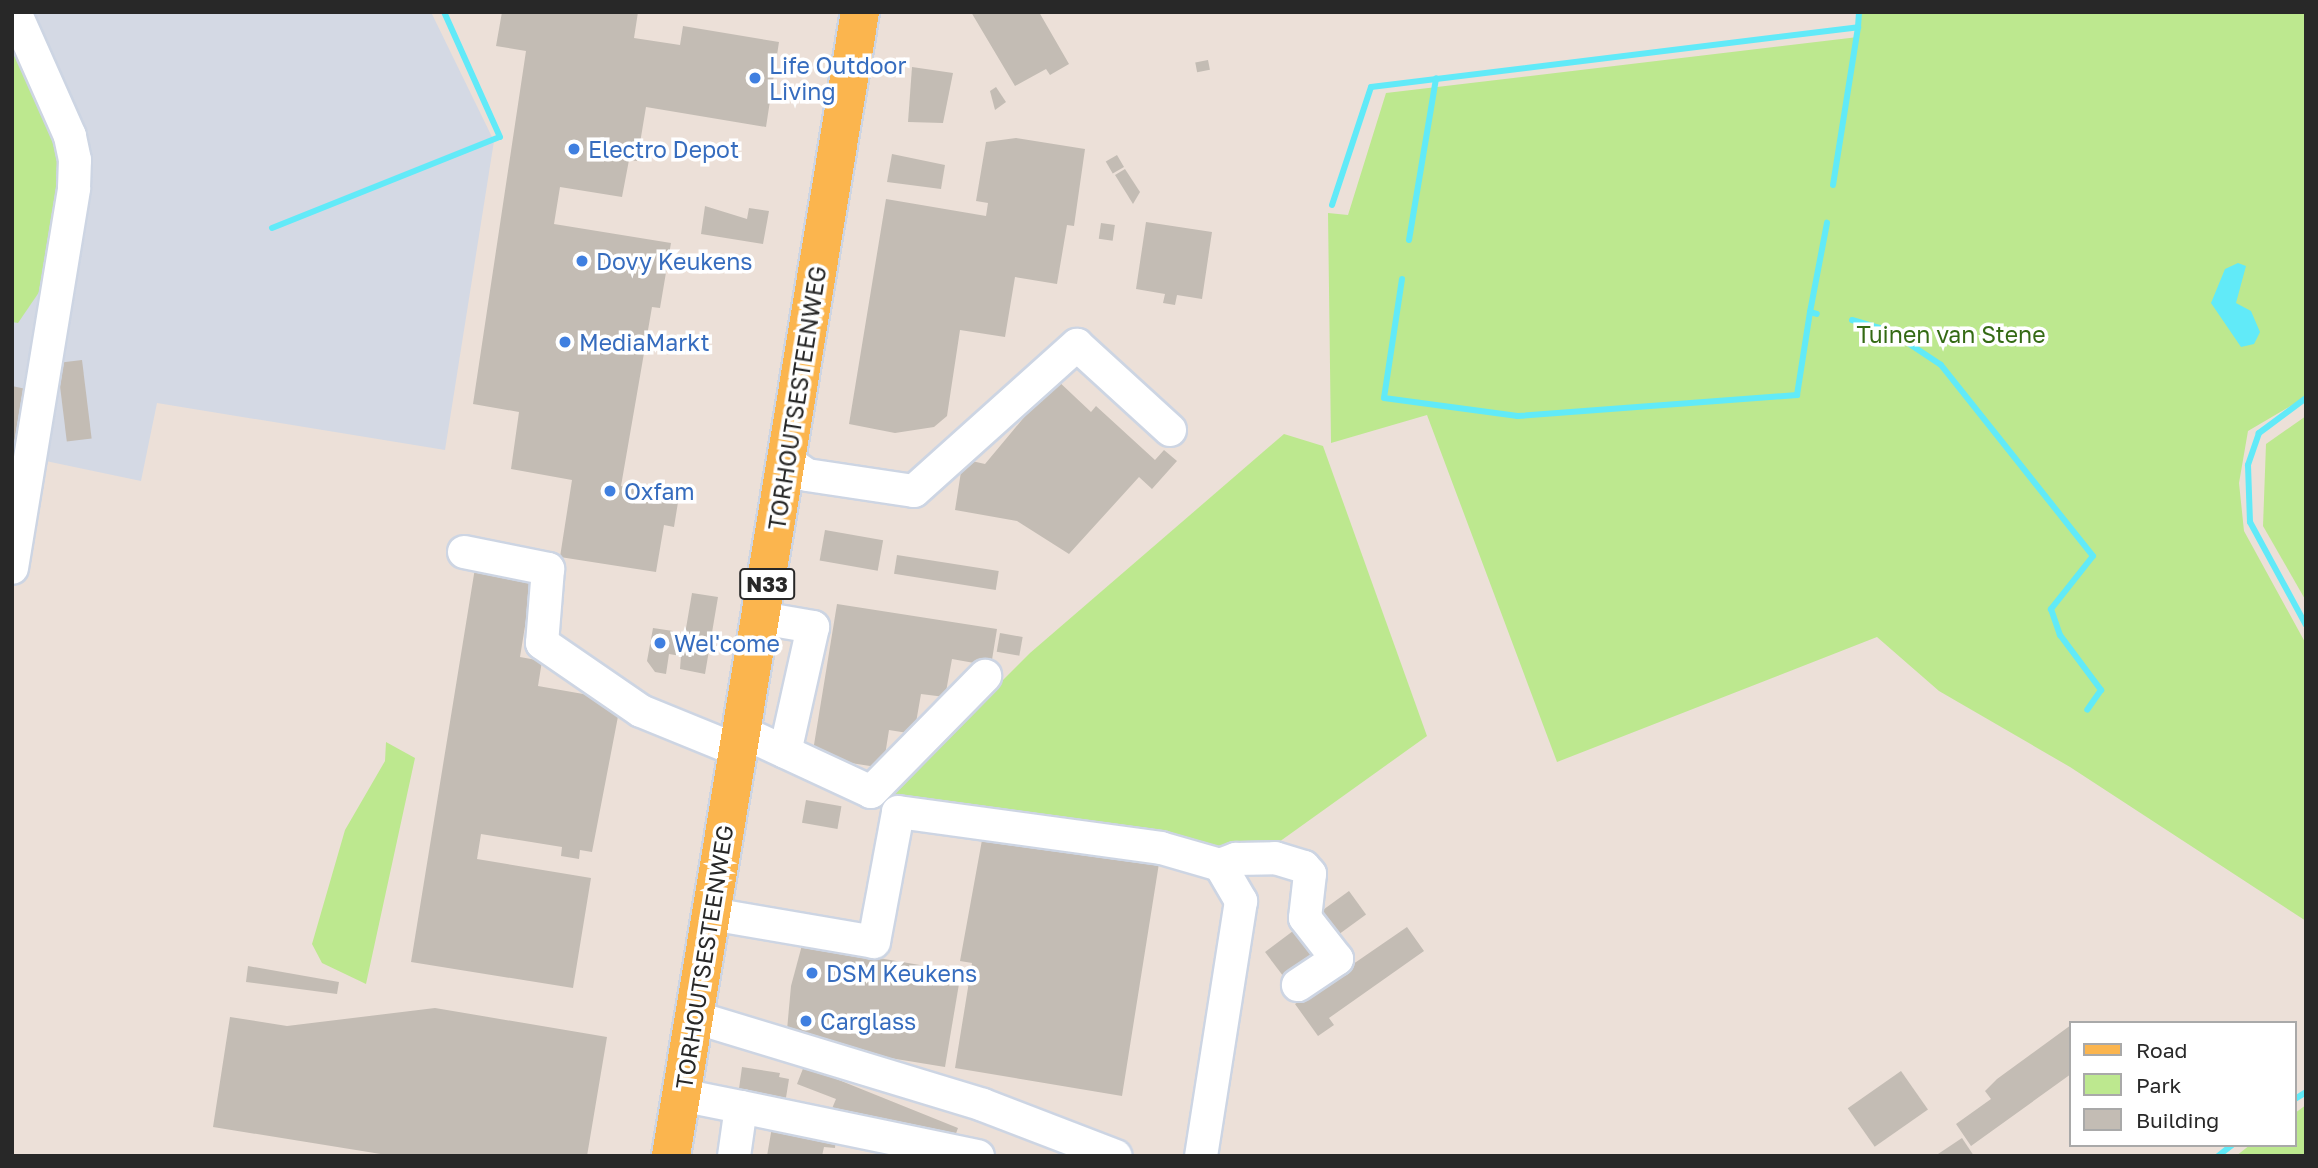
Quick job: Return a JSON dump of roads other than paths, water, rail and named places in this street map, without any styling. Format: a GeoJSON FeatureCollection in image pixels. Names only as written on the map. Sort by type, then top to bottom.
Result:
{"type":"FeatureCollection","features":[{"type":"Feature","properties":{"kind":"main road","name":"TORHOUTSESTEENWEG"},"geometry":{"type":"LineString","coordinates":[[671,1156],[860,12]]}},
{"type":"Feature","properties":{"kind":"street"},"geometry":{"type":"LineString","coordinates":[[12,568],[28,457],[72,201],[75,160],[70,136],[15,12]]}},
{"type":"Feature","properties":{"kind":"street"},"geometry":{"type":"LineString","coordinates":[[787,461],[807,475],[914,491],[1077,345],[1170,430]]}},
{"type":"Feature","properties":{"kind":"street"},"geometry":{"type":"LineString","coordinates":[[464,552],[548,569],[542,643],[641,711],[785,752],[871,792],[985,676]]}},
{"type":"Feature","properties":{"kind":"street"},"geometry":{"type":"LineString","coordinates":[[761,618],[813,627],[785,752]]}},
{"type":"Feature","properties":{"kind":"street"},"geometry":{"type":"LineString","coordinates":[[711,914],[874,943],[898,813],[1161,848],[1220,866],[1236,859],[1275,858],[1304,867],[1310,874],[1305,918],[1337,959],[1298,985]]}},
{"type":"Feature","properties":{"kind":"street"},"geometry":{"type":"LineString","coordinates":[[1200,1156],[1241,901],[1220,866]]}},
{"type":"Feature","properties":{"kind":"street"},"geometry":{"type":"LineString","coordinates":[[694,1017],[984,1105],[1116,1156]]}},
{"type":"Feature","properties":{"kind":"street"},"geometry":{"type":"LineString","coordinates":[[681,1096],[978,1156]]}},
{"type":"Feature","properties":{"kind":"street"},"geometry":{"type":"LineString","coordinates":[[734,1156],[741,1107]]}},
{"type":"Feature","properties":{"kind":"water"},"geometry":{"type":"Polygon","coordinates":[[[2238,263],[2246,266],[2236,303],[2251,311],[2260,332],[2254,344],[2241,347],[2211,303],[2225,269],[2238,263]]]}},
{"type":"Feature","properties":{"kind":"waterway"},"geometry":{"type":"LineString","coordinates":[[272,228],[500,137],[444,12]]}},
{"type":"Feature","properties":{"kind":"waterway"},"geometry":{"type":"LineString","coordinates":[[1332,205],[1371,87],[1858,27],[1859,12]]}},
{"type":"Feature","properties":{"kind":"waterway"},"geometry":{"type":"LineString","coordinates":[[1833,185],[1858,27]]}},
{"type":"Feature","properties":{"kind":"waterway"},"geometry":{"type":"LineString","coordinates":[[1409,240],[1436,78]]}},
{"type":"Feature","properties":{"kind":"waterway"},"geometry":{"type":"LineString","coordinates":[[1810,312],[1827,223]]}},
{"type":"Feature","properties":{"kind":"waterway"},"geometry":{"type":"LineString","coordinates":[[1402,279],[1384,398],[1518,416],[1797,395],[1810,312],[1817,314]]}},
{"type":"Feature","properties":{"kind":"waterway"},"geometry":{"type":"LineString","coordinates":[[1852,320],[1890,331],[1941,365],[2093,556],[2051,609],[2060,635],[2101,690],[2087,710]]}},
{"type":"Feature","properties":{"kind":"waterway"},"geometry":{"type":"LineString","coordinates":[[2306,398],[2259,433],[2248,465],[2250,522],[2306,625]]}},
{"type":"Feature","properties":{"kind":"waterway"},"geometry":{"type":"LineString","coordinates":[[2297,1098],[2306,1092]]}},
{"type":"Feature","properties":{"kind":"waterway"},"geometry":{"type":"LineString","coordinates":[[2218,1156],[2229,1147]]}},
{"type":"Feature","properties":{"kind":"place","name":"Life Outdoor Living"},"geometry":{"type":"Point","coordinates":[755,78]}},
{"type":"Feature","properties":{"kind":"place","name":"Electro Depot"},"geometry":{"type":"Point","coordinates":[574,149]}},
{"type":"Feature","properties":{"kind":"place","name":"Dovy Keukens"},"geometry":{"type":"Point","coordinates":[582,261]}},
{"type":"Feature","properties":{"kind":"place","name":"MediaMarkt"},"geometry":{"type":"Point","coordinates":[565,342]}},
{"type":"Feature","properties":{"kind":"place","name":"Oxfam"},"geometry":{"type":"Point","coordinates":[610,491]}},
{"type":"Feature","properties":{"kind":"place","name":"Wel'come"},"geometry":{"type":"Point","coordinates":[660,643]}},
{"type":"Feature","properties":{"kind":"place","name":"DSM Keukens"},"geometry":{"type":"Point","coordinates":[812,973]}},
{"type":"Feature","properties":{"kind":"place","name":"Carglass"},"geometry":{"type":"Point","coordinates":[806,1021]}},
{"type":"Feature","properties":{"kind":"park label","name":"Tuinen van Stene"},"geometry":{"type":"Point","coordinates":[1951,334]}}]}
